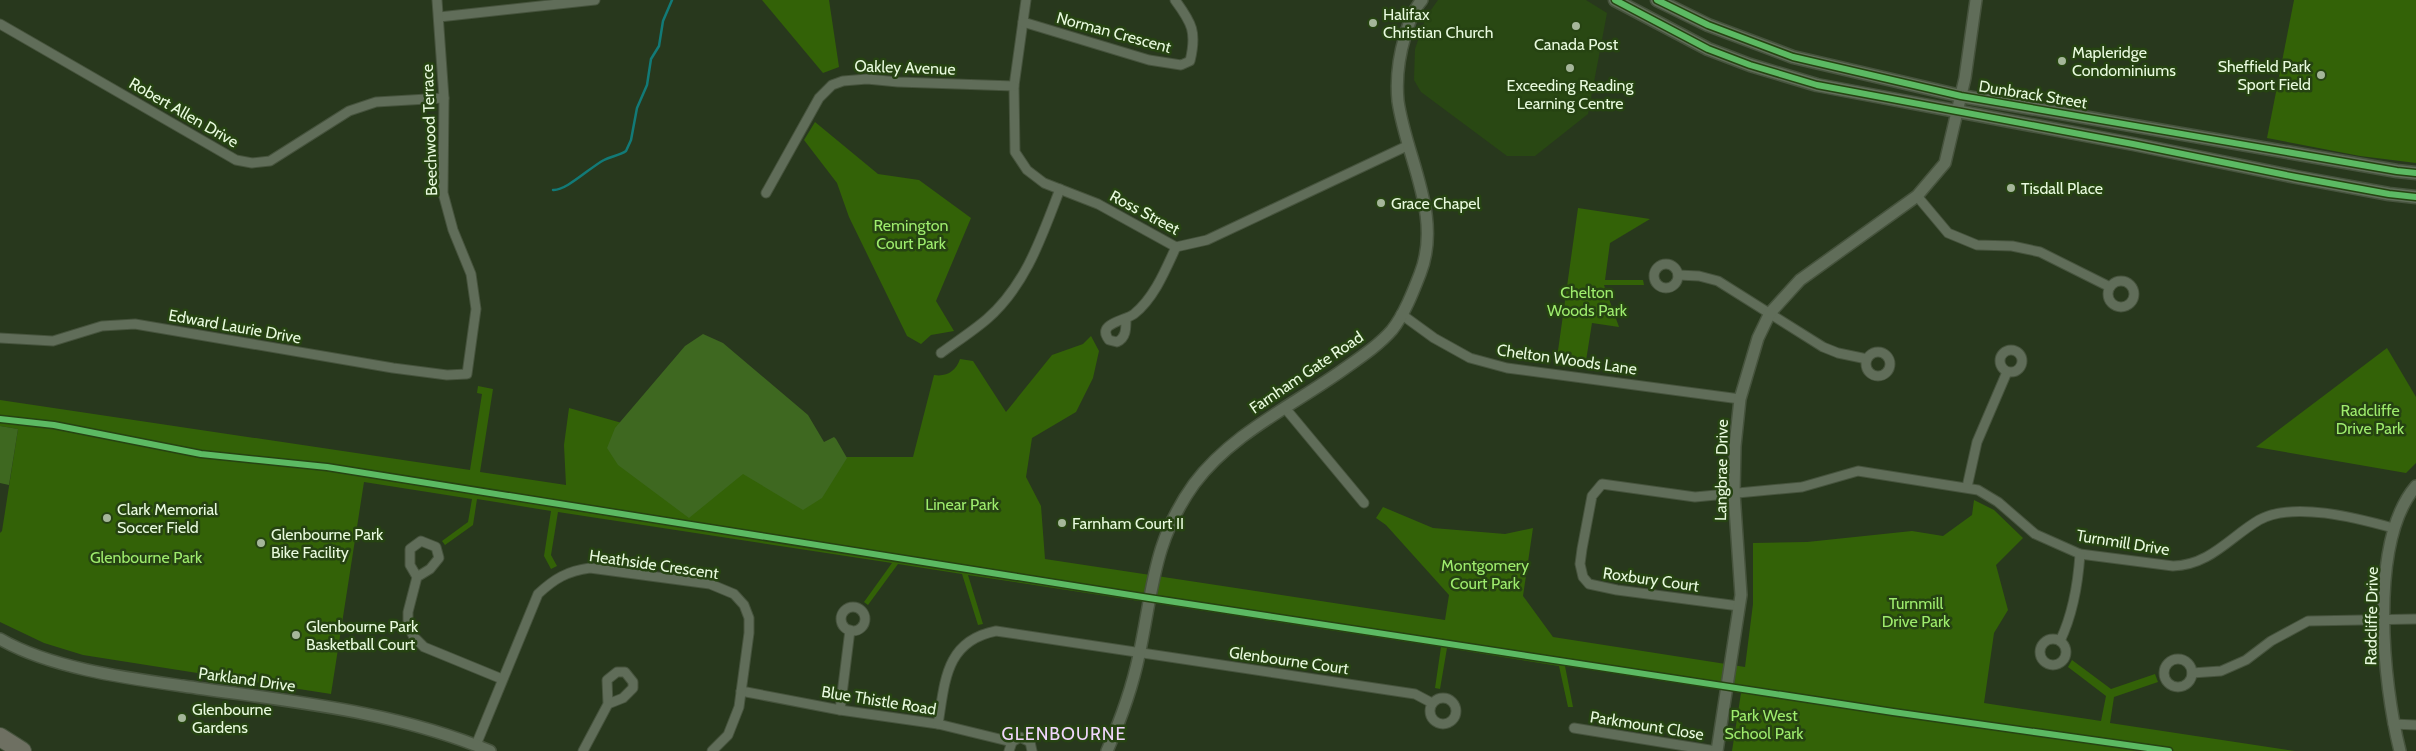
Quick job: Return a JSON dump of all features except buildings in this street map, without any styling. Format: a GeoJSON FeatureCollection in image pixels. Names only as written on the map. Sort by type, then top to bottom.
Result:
{"type":"FeatureCollection","features":[{"type":"Feature","properties":{"kind":"highway"},"geometry":{"type":"LineString","coordinates":[[0,737],[22,751]]}},
{"type":"Feature","properties":{"kind":"main road","name":"Dunbrack Street"},"geometry":{"type":"LineString","coordinates":[[1616,0],[1708,49],[1750,65],[1817,85],[2296,178],[2389,194],[2416,196]]}},
{"type":"Feature","properties":{"kind":"main road","name":"Dunbrack Street"},"geometry":{"type":"LineString","coordinates":[[1656,0],[1708,25],[1793,56],[1961,96],[2416,173]]}},
{"type":"Feature","properties":{"kind":"street","name":"Beechwood Terrace"},"geometry":{"type":"LineString","coordinates":[[437,0],[444,98],[443,193],[453,230],[470,274],[476,309],[467,374]]}},
{"type":"Feature","properties":{"kind":"street"},"geometry":{"type":"LineString","coordinates":[[439,17],[595,0]]}},
{"type":"Feature","properties":{"kind":"street","name":"Ross Street"},"geometry":{"type":"LineString","coordinates":[[1026,0],[1014,86],[1015,152],[1027,170],[1044,183],[1098,204],[1176,248],[1207,240],[1224,233],[1410,145]]}},
{"type":"Feature","properties":{"kind":"street","name":"Norman Crescent"},"geometry":{"type":"LineString","coordinates":[[1023,22],[1149,60],[1181,65],[1190,61],[1194,44],[1191,22],[1175,0]]}},
{"type":"Feature","properties":{"kind":"street","name":"Farnham Gate Road"},"geometry":{"type":"LineString","coordinates":[[1107,751],[1128,700],[1140,654],[1148,598],[1159,550],[1180,504],[1211,464],[1245,435],[1369,351],[1393,329],[1421,272],[1427,233],[1422,188],[1398,101],[1399,62],[1409,20],[1422,0]]}},
{"type":"Feature","properties":{"kind":"street","name":"Langbrae Drive"},"geometry":{"type":"LineString","coordinates":[[1716,751],[1740,594],[1734,493],[1735,446],[1740,399],[1758,338],[1770,313],[1800,280],[1917,196],[1945,163],[1961,96],[1976,0]]}},
{"type":"Feature","properties":{"kind":"street","name":"Robert Allen Drive"},"geometry":{"type":"LineString","coordinates":[[0,24],[236,160],[252,163],[270,160],[349,111],[376,102],[444,98]]}},
{"type":"Feature","properties":{"kind":"street","name":"Oakley Avenue"},"geometry":{"type":"LineString","coordinates":[[766,193],[819,98],[832,85],[843,81],[867,79],[898,82],[1014,86]]}},
{"type":"Feature","properties":{"kind":"street"},"geometry":{"type":"LineString","coordinates":[[941,353],[988,318],[1007,298],[1027,269],[1060,189]]}},
{"type":"Feature","properties":{"kind":"street"},"geometry":{"type":"LineString","coordinates":[[1917,196],[1948,233],[1977,245],[2012,246],[2040,252],[2110,287]]}},
{"type":"Feature","properties":{"kind":"street"},"geometry":{"type":"LineString","coordinates":[[1126,319],[1142,306],[1162,278],[1176,248]]}},
{"type":"Feature","properties":{"kind":"street"},"geometry":{"type":"LineString","coordinates":[[1678,275],[1699,276],[1718,281],[1822,347],[1838,353],[1868,358]]}},
{"type":"Feature","properties":{"kind":"street","name":"Chelton Woods Lane"},"geometry":{"type":"LineString","coordinates":[[1401,314],[1434,338],[1470,358],[1507,368],[1740,399]]}},
{"type":"Feature","properties":{"kind":"street","name":"Edward Laurie Drive"},"geometry":{"type":"LineString","coordinates":[[0,338],[52,341],[102,326],[135,324],[393,368],[447,375],[467,374]]}},
{"type":"Feature","properties":{"kind":"street"},"geometry":{"type":"LineString","coordinates":[[1967,488],[1977,442],[2007,372]]}},
{"type":"Feature","properties":{"kind":"street"},"geometry":{"type":"LineString","coordinates":[[1285,408],[1364,504]]}},
{"type":"Feature","properties":{"kind":"street","name":"Turnmill Drive"},"geometry":{"type":"LineString","coordinates":[[1734,493],[1802,488],[1858,471],[1967,488],[1988,495],[2035,534],[2080,554],[2137,562],[2187,565],[2216,552],[2259,520],[2279,512],[2298,510],[2368,521],[2393,528]]}},
{"type":"Feature","properties":{"kind":"street","name":"Roxbury Court"},"geometry":{"type":"LineString","coordinates":[[1734,493],[1695,497],[1602,484],[1592,496],[1580,564],[1582,577],[1589,584],[1597,587],[1739,606]]}},
{"type":"Feature","properties":{"kind":"street","name":"Radcliffe Drive"},"geometry":{"type":"LineString","coordinates":[[2400,751],[2393,724],[2388,690],[2384,620],[2386,582],[2393,528],[2402,507],[2416,486]]}},
{"type":"Feature","properties":{"kind":"street"},"geometry":{"type":"LineString","coordinates":[[2060,641],[2072,609],[2078,580],[2080,554]]}},
{"type":"Feature","properties":{"kind":"street","name":"Heathside Crescent"},"geometry":{"type":"LineString","coordinates":[[476,745],[538,594],[558,577],[572,570],[590,568],[710,584],[734,594],[744,605],[749,618],[749,633],[736,720],[728,735],[712,751]]}},
{"type":"Feature","properties":{"kind":"street"},"geometry":{"type":"LineString","coordinates":[[417,577],[408,612],[408,626],[414,637],[424,647],[502,679]]}},
{"type":"Feature","properties":{"kind":"street"},"geometry":{"type":"LineString","coordinates":[[2192,673],[2221,671],[2246,660],[2272,641],[2308,620],[2416,619]]}},
{"type":"Feature","properties":{"kind":"street"},"geometry":{"type":"LineString","coordinates":[[840,710],[850,630]]}},
{"type":"Feature","properties":{"kind":"street","name":"Glenbourne Court"},"geometry":{"type":"LineString","coordinates":[[938,724],[946,680],[954,657],[962,646],[982,633],[996,631],[1014,632],[1140,654],[1415,694],[1432,703]]}},
{"type":"Feature","properties":{"kind":"street","name":"Parkland Drive"},"geometry":{"type":"LineString","coordinates":[[0,639],[40,657],[107,673],[368,714],[432,730],[490,751]]}},
{"type":"Feature","properties":{"kind":"street","name":"Blue Thistle Road"},"geometry":{"type":"LineString","coordinates":[[741,691],[840,710],[938,724],[1010,746],[1020,737],[1027,740],[1032,746],[1032,751]]}},
{"type":"Feature","properties":{"kind":"street"},"geometry":{"type":"LineString","coordinates":[[583,751],[608,704]]}},
{"type":"Feature","properties":{"kind":"street"},"geometry":{"type":"LineString","coordinates":[[2393,724],[2416,725]]}},
{"type":"Feature","properties":{"kind":"street","name":"Parkmount Close"},"geometry":{"type":"LineString","coordinates":[[1574,728],[1716,751]]}},
{"type":"Feature","properties":{"kind":"shaded area"},"geometry":{"type":"Polygon","coordinates":[[[1438,0],[1586,0],[1607,13],[1588,114],[1535,156],[1507,156],[1421,92],[1414,80],[1415,49],[1426,17],[1438,0]]]}},
{"type":"Feature","properties":{"kind":"shaded area"},"geometry":{"type":"Polygon","coordinates":[[[703,334],[723,343],[808,415],[824,442],[834,437],[836,439],[847,458],[822,498],[803,510],[743,474],[689,518],[618,465],[607,448],[615,428],[685,346],[703,334]]]}},
{"type":"Feature","properties":{"kind":"shaded area"},"geometry":{"type":"Polygon","coordinates":[[[0,426],[18,429],[9,485],[0,483],[0,426]]]}},
{"type":"Feature","properties":{"kind":"green space"},"geometry":{"type":"Polygon","coordinates":[[[762,0],[829,0],[839,67],[823,73],[762,0]]]}},
{"type":"Feature","properties":{"kind":"green space"},"geometry":{"type":"Polygon","coordinates":[[[2294,0],[2416,0],[2416,163],[2360,156],[2267,138],[2294,0]]]}},
{"type":"Feature","properties":{"kind":"green space","name":"Remington Court Park"},"geometry":{"type":"Polygon","coordinates":[[[815,122],[878,174],[919,180],[971,218],[936,301],[954,331],[931,335],[921,344],[907,336],[849,217],[837,183],[804,140],[815,122]]]}},
{"type":"Feature","properties":{"kind":"green space","name":"Chelton Woods Park"},"geometry":{"type":"Polygon","coordinates":[[[1578,208],[1650,219],[1610,243],[1605,280],[1643,280],[1644,285],[1604,285],[1619,327],[1592,323],[1585,367],[1556,365],[1578,208]]]}},
{"type":"Feature","properties":{"kind":"green space"},"geometry":{"type":"Polygon","coordinates":[[[1091,336],[1099,351],[1093,378],[1076,412],[1032,438],[1026,477],[1041,506],[1045,559],[1445,620],[1449,595],[1386,525],[1376,518],[1383,507],[1433,528],[1505,534],[1533,528],[1523,596],[1553,637],[1745,667],[1753,604],[1753,543],[1807,542],[1912,531],[1943,536],[1972,515],[1974,500],[1994,510],[2023,538],[1996,565],[2008,610],[1994,633],[1984,703],[2101,721],[2106,696],[2068,667],[2072,660],[2111,689],[2155,674],[2158,682],[2114,697],[2110,723],[2295,751],[1732,751],[1741,693],[1565,666],[1573,707],[1568,707],[1559,666],[1447,648],[1440,689],[1435,688],[1441,647],[968,575],[983,624],[978,625],[962,574],[898,564],[868,605],[864,602],[892,563],[558,512],[551,555],[557,566],[551,569],[544,556],[551,511],[477,499],[473,525],[445,545],[442,541],[468,522],[472,499],[364,482],[331,694],[83,655],[44,643],[0,622],[0,533],[2,531],[18,429],[0,426],[0,400],[470,470],[482,394],[477,393],[478,386],[493,389],[480,472],[566,485],[564,445],[569,408],[742,457],[913,457],[934,375],[947,374],[956,367],[960,359],[973,361],[1006,412],[1052,355],[1083,344],[1091,336]]]}},
{"type":"Feature","properties":{"kind":"green space","name":"Radcliffe Drive Park"},"geometry":{"type":"Polygon","coordinates":[[[2387,348],[2416,397],[2416,463],[2406,473],[2256,447],[2387,348]]]}},
{"type":"Feature","properties":{"kind":"waterway"},"geometry":{"type":"LineString","coordinates":[[553,190],[564,187],[604,160],[626,151],[631,140],[637,108],[647,85],[651,59],[659,46],[663,21],[672,0]]}},
{"type":"Feature","properties":{"kind":"cycle path"},"geometry":{"type":"LineString","coordinates":[[1615,0],[1708,49],[1750,65],[1817,85],[2133,144],[2296,177],[2416,197]]}},
{"type":"Feature","properties":{"kind":"cycle path"},"geometry":{"type":"LineString","coordinates":[[1657,0],[1708,25],[1793,57],[1961,96],[2416,173]]}},
{"type":"Feature","properties":{"kind":"cycle path"},"geometry":{"type":"LineString","coordinates":[[0,419],[54,425],[201,454],[327,467],[1149,598],[1893,712],[2169,751]]}},
{"type":"Feature","properties":{"kind":"place","name":"Halifax Christian Church"},"geometry":{"type":"Point","coordinates":[1373,23]}},
{"type":"Feature","properties":{"kind":"place","name":"Canada Post"},"geometry":{"type":"Point","coordinates":[1576,26]}},
{"type":"Feature","properties":{"kind":"place","name":"Mapleridge Condominiums"},"geometry":{"type":"Point","coordinates":[2062,61]}},
{"type":"Feature","properties":{"kind":"place","name":"Exceeding Reading Learning Centre"},"geometry":{"type":"Point","coordinates":[1570,68]}},
{"type":"Feature","properties":{"kind":"place","name":"Sheffield Park Sport Field"},"geometry":{"type":"Point","coordinates":[2321,75]}},
{"type":"Feature","properties":{"kind":"place","name":"Tisdall Place"},"geometry":{"type":"Point","coordinates":[2011,188]}},
{"type":"Feature","properties":{"kind":"place","name":"Grace Chapel"},"geometry":{"type":"Point","coordinates":[1381,203]}},
{"type":"Feature","properties":{"kind":"place","name":"Clark Memorial Soccer Field"},"geometry":{"type":"Point","coordinates":[107,518]}},
{"type":"Feature","properties":{"kind":"place","name":"Farnham Court II"},"geometry":{"type":"Point","coordinates":[1062,523]}},
{"type":"Feature","properties":{"kind":"place","name":"Glenbourne Park Bike Facility"},"geometry":{"type":"Point","coordinates":[261,543]}},
{"type":"Feature","properties":{"kind":"place","name":"Glenbourne Park Basketball Court"},"geometry":{"type":"Point","coordinates":[296,635]}},
{"type":"Feature","properties":{"kind":"place","name":"Glenbourne Gardens"},"geometry":{"type":"Point","coordinates":[182,718]}},
{"type":"Feature","properties":{"kind":"district","name":"GLENBOURNE"},"geometry":{"type":"Point","coordinates":[1064,734]}},
{"type":"Feature","properties":{"kind":"park label","name":"Linear Park"},"geometry":{"type":"Point","coordinates":[962,504]}},
{"type":"Feature","properties":{"kind":"park label","name":"Glenbourne Park"},"geometry":{"type":"Point","coordinates":[146,557]}},
{"type":"Feature","properties":{"kind":"park label","name":"Montgomery Court Park"},"geometry":{"type":"Point","coordinates":[1485,574]}},
{"type":"Feature","properties":{"kind":"park label","name":"Turnmill Drive Park"},"geometry":{"type":"Point","coordinates":[1916,612]}},
{"type":"Feature","properties":{"kind":"park label","name":"Park West School Park"},"geometry":{"type":"Point","coordinates":[1764,724]}}]}
